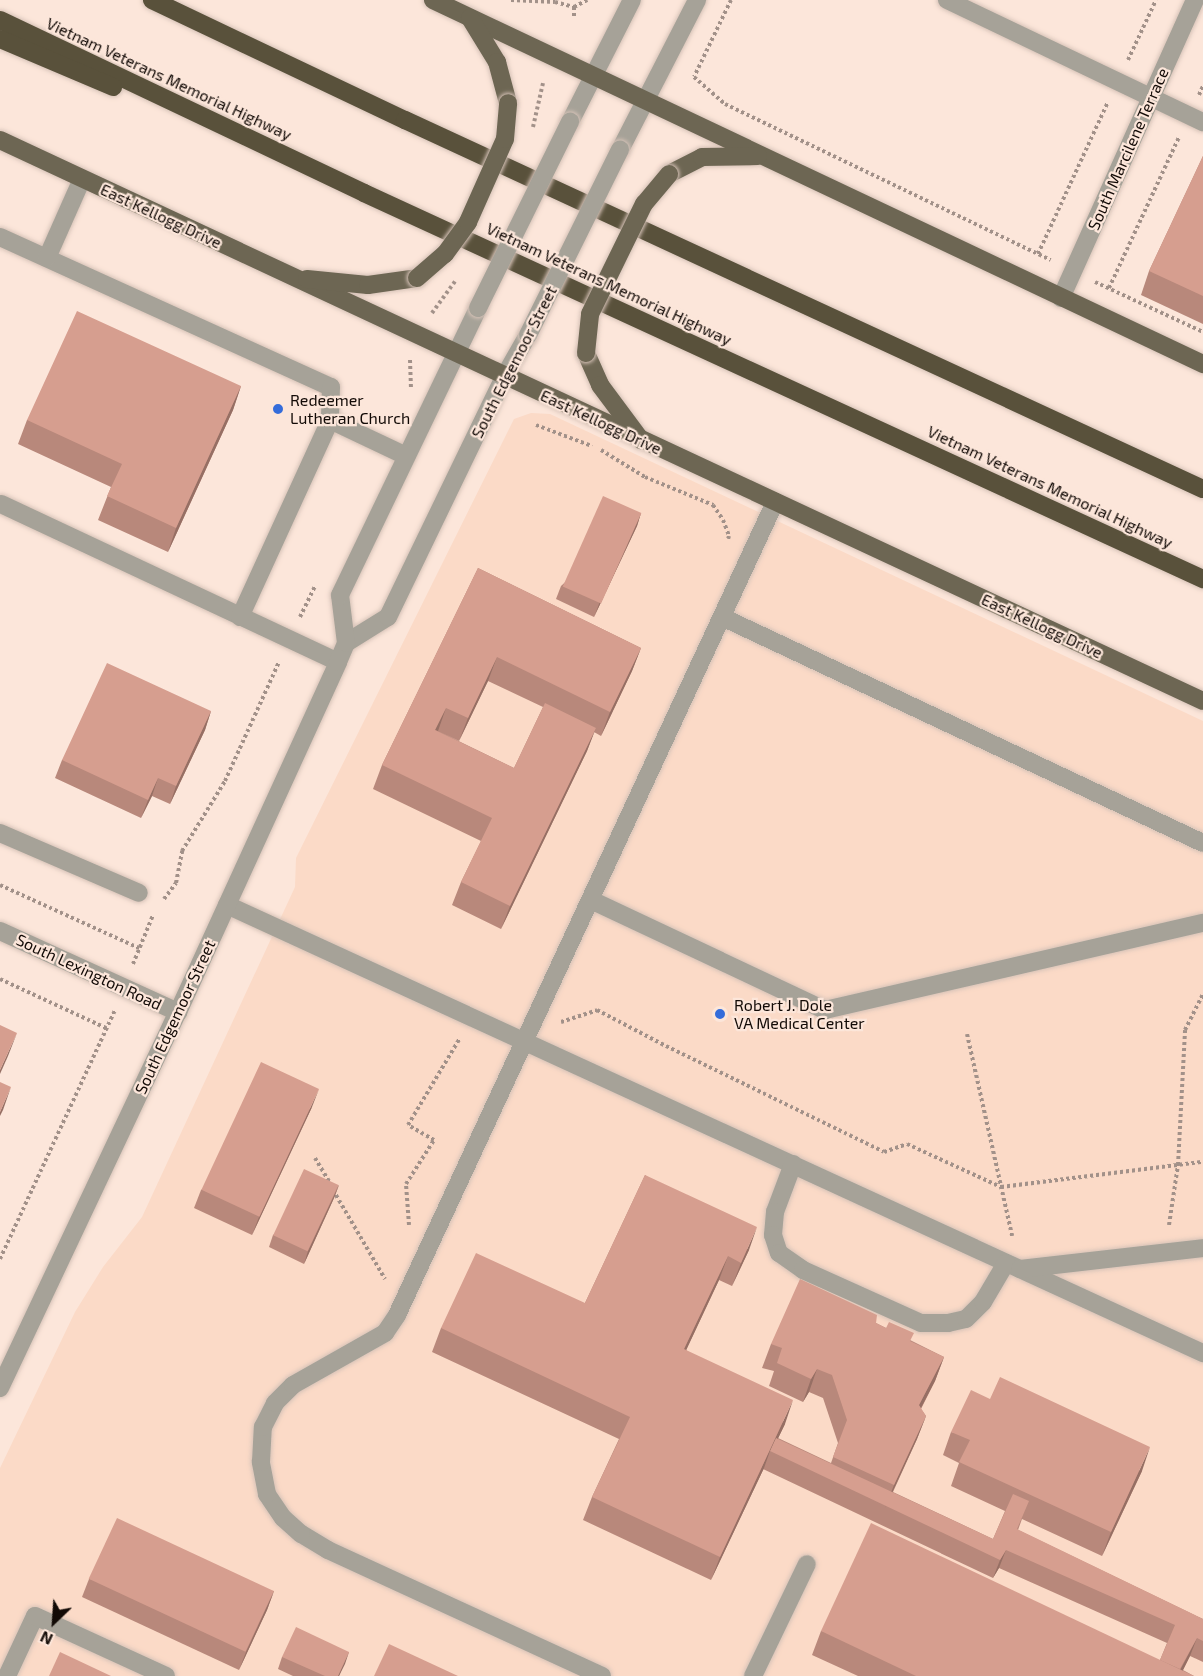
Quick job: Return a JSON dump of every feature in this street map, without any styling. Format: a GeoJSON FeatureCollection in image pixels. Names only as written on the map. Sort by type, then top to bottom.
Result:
{"type":"FeatureCollection","features":[{"type":"Feature","properties":{"kind":"highway"},"geometry":{"type":"LineString","coordinates":[[152,0],[405,120],[1203,489]]}},
{"type":"Feature","properties":{"kind":"highway"},"geometry":{"type":"LineString","coordinates":[[175,0],[405,120]]}},
{"type":"Feature","properties":{"kind":"highway","name":"Vietnam Veterans Memorial Highway"},"geometry":{"type":"LineString","coordinates":[[0,21],[364,193],[1203,579]]}},
{"type":"Feature","properties":{"kind":"highway"},"geometry":{"type":"LineString","coordinates":[[0,39],[364,193]]}},
{"type":"Feature","properties":{"kind":"highway"},"geometry":{"type":"LineString","coordinates":[[1119,540],[1203,585]]}},
{"type":"Feature","properties":{"kind":"main road"},"geometry":{"type":"LineString","coordinates":[[433,0],[1203,364]]}},
{"type":"Feature","properties":{"kind":"main road"},"geometry":{"type":"LineString","coordinates":[[293,278],[369,285],[417,278],[446,254],[468,222],[505,139],[508,103],[497,62],[470,18]]}},
{"type":"Feature","properties":{"kind":"main road","name":"East Kellogg Drive"},"geometry":{"type":"LineString","coordinates":[[0,140],[1203,701]]}},
{"type":"Feature","properties":{"kind":"main road"},"geometry":{"type":"LineString","coordinates":[[643,441],[600,385],[586,353],[590,314],[644,204],[669,174],[702,157],[763,156]]}},
{"type":"Feature","properties":{"kind":"street","name":"South Edgemoor Street"},"geometry":{"type":"LineString","coordinates":[[0,1388],[228,905],[338,662],[346,643],[340,595],[455,354],[632,0]]}},
{"type":"Feature","properties":{"kind":"street","name":"South Edgemoor Street"},"geometry":{"type":"LineString","coordinates":[[346,643],[388,617],[504,377],[528,335],[697,0]]}},
{"type":"Feature","properties":{"kind":"street"},"geometry":{"type":"LineString","coordinates":[[947,0],[1196,119]]}},
{"type":"Feature","properties":{"kind":"street","name":"South Marcilene Terrace"},"geometry":{"type":"LineString","coordinates":[[1061,298],[1195,0]]}},
{"type":"Feature","properties":{"kind":"street"},"geometry":{"type":"LineString","coordinates":[[47,258],[82,179]]}},
{"type":"Feature","properties":{"kind":"street"},"geometry":{"type":"LineString","coordinates":[[0,237],[331,387],[330,420],[240,616]]}},
{"type":"Feature","properties":{"kind":"street"},"geometry":{"type":"LineString","coordinates":[[330,420],[406,456]]}},
{"type":"Feature","properties":{"kind":"street"},"geometry":{"type":"LineString","coordinates":[[602,1676],[328,1550],[301,1534],[283,1518],[267,1494],[261,1462],[263,1427],[274,1403],[293,1385],[385,1333],[398,1315],[775,502]]}},
{"type":"Feature","properties":{"kind":"street"},"geometry":{"type":"LineString","coordinates":[[1,504],[338,662]]}},
{"type":"Feature","properties":{"kind":"street"},"geometry":{"type":"LineString","coordinates":[[722,617],[1203,843]]}},
{"type":"Feature","properties":{"kind":"street"},"geometry":{"type":"LineString","coordinates":[[0,833],[139,893]]}},
{"type":"Feature","properties":{"kind":"street"},"geometry":{"type":"LineString","coordinates":[[591,900],[825,1010],[1203,923]]}},
{"type":"Feature","properties":{"kind":"street"},"geometry":{"type":"LineString","coordinates":[[228,905],[1203,1353]]}},
{"type":"Feature","properties":{"kind":"street","name":"South Lexington Road"},"geometry":{"type":"LineString","coordinates":[[0,931],[178,1012]]}},
{"type":"Feature","properties":{"kind":"street"},"geometry":{"type":"LineString","coordinates":[[793,1164],[775,1212],[773,1234],[779,1253],[803,1270],[921,1323],[948,1323],[966,1319],[1012,1266],[1203,1248]]}},
{"type":"Feature","properties":{"kind":"street"},"geometry":{"type":"LineString","coordinates":[[758,1675],[807,1564]]}},
{"type":"Feature","properties":{"kind":"street"},"geometry":{"type":"LineString","coordinates":[[7,1676],[35,1616],[166,1676]]}},
{"type":"Feature","properties":{"kind":"path"},"geometry":{"type":"LineString","coordinates":[[511,0],[555,2],[574,7],[587,0]]}},
{"type":"Feature","properties":{"kind":"path"},"geometry":{"type":"LineString","coordinates":[[731,0],[694,77],[725,104],[1203,332]]}},
{"type":"Feature","properties":{"kind":"path"},"geometry":{"type":"LineString","coordinates":[[1038,254],[1156,0]]}},
{"type":"Feature","properties":{"kind":"path"},"geometry":{"type":"LineString","coordinates":[[574,7],[574,18]]}},
{"type":"Feature","properties":{"kind":"path"},"geometry":{"type":"LineString","coordinates":[[1108,288],[1196,119],[1203,86]]}},
{"type":"Feature","properties":{"kind":"path"},"geometry":{"type":"LineString","coordinates":[[410,359],[411,392]]}},
{"type":"Feature","properties":{"kind":"path"},"geometry":{"type":"LineString","coordinates":[[536,425],[598,449],[645,477],[713,505],[723,520],[729,536],[724,547]]}},
{"type":"Feature","properties":{"kind":"path"},"geometry":{"type":"LineString","coordinates":[[163,901],[176,883],[182,851],[225,781],[289,639],[321,575]]}},
{"type":"Feature","properties":{"kind":"path"},"geometry":{"type":"LineString","coordinates":[[0,885],[139,948]]}},
{"type":"Feature","properties":{"kind":"path"},"geometry":{"type":"LineString","coordinates":[[0,1259],[106,1028],[156,910]]}},
{"type":"Feature","properties":{"kind":"path"},"geometry":{"type":"LineString","coordinates":[[0,979],[106,1028]]}},
{"type":"Feature","properties":{"kind":"path"},"geometry":{"type":"LineString","coordinates":[[1169,1225],[1178,1165],[1185,1030],[1203,994]]}},
{"type":"Feature","properties":{"kind":"path"},"geometry":{"type":"LineString","coordinates":[[555,1024],[597,1010],[884,1152],[907,1144],[1002,1187],[1203,1162]]}},
{"type":"Feature","properties":{"kind":"path"},"geometry":{"type":"LineString","coordinates":[[410,1231],[406,1184],[434,1140],[408,1125],[472,1017]]}},
{"type":"Feature","properties":{"kind":"path"},"geometry":{"type":"LineString","coordinates":[[967,1034],[1012,1236]]}},
{"type":"Feature","properties":{"kind":"path"},"geometry":{"type":"LineString","coordinates":[[315,1158],[386,1281],[392,1271]]}},
{"type":"Feature","properties":{"kind":"shaded area","name":"Robert J. Dole VA Medical Center"},"geometry":{"type":"Polygon","coordinates":[[[531,413],[550,414],[1203,721],[1203,1676],[0,1676],[0,1468],[75,1312],[103,1267],[142,1217],[295,887],[296,858],[514,419],[531,413]]]}},
{"type":"Feature","properties":{"kind":"building"},"geometry":{"type":"Polygon","coordinates":[[[1203,156],[1203,296],[1149,271],[1203,156]]]}},
{"type":"Feature","properties":{"kind":"building"},"geometry":{"type":"Polygon","coordinates":[[[77,311],[241,386],[176,528],[107,496],[122,464],[27,420],[77,311]]]}},
{"type":"Feature","properties":{"kind":"building"},"geometry":{"type":"Polygon","coordinates":[[[603,496],[641,513],[601,604],[563,586],[603,496]]]}},
{"type":"Feature","properties":{"kind":"building"},"geometry":{"type":"Polygon","coordinates":[[[478,568],[641,648],[610,712],[497,657],[468,718],[446,708],[435,730],[514,768],[545,703],[596,728],[510,906],[461,882],[492,818],[382,765],[478,568]]]}},
{"type":"Feature","properties":{"kind":"building"},"geometry":{"type":"Polygon","coordinates":[[[107,663],[211,711],[176,786],[158,778],[148,800],[62,760],[107,663]]]}},
{"type":"Feature","properties":{"kind":"building"},"geometry":{"type":"Polygon","coordinates":[[[0,1025],[17,1033],[0,1070],[0,1025]]]}},
{"type":"Feature","properties":{"kind":"building"},"geometry":{"type":"Polygon","coordinates":[[[261,1062],[319,1089],[259,1217],[201,1190],[261,1062]]]}},
{"type":"Feature","properties":{"kind":"building"},"geometry":{"type":"Polygon","coordinates":[[[0,1082],[11,1087],[0,1112],[0,1082]]]}},
{"type":"Feature","properties":{"kind":"building"},"geometry":{"type":"Polygon","coordinates":[[[304,1169],[338,1185],[308,1251],[273,1235],[304,1169]]]}},
{"type":"Feature","properties":{"kind":"building"},"geometry":{"type":"Polygon","coordinates":[[[645,1175],[757,1227],[741,1263],[728,1256],[684,1349],[793,1400],[720,1557],[592,1497],[630,1417],[441,1328],[476,1253],[585,1303],[645,1175]]]}},
{"type":"Feature","properties":{"kind":"building"},"geometry":{"type":"Polygon","coordinates":[[[800,1279],[877,1315],[876,1323],[886,1328],[889,1322],[914,1333],[910,1341],[944,1357],[919,1405],[926,1416],[894,1485],[833,1457],[847,1420],[832,1375],[817,1369],[811,1379],[777,1363],[782,1348],[771,1344],[800,1279]]]}},
{"type":"Feature","properties":{"kind":"building"},"geometry":{"type":"Polygon","coordinates":[[[1000,1377],[1150,1447],[1111,1532],[959,1462],[970,1440],[951,1432],[971,1390],[990,1399],[1000,1377]]]}},
{"type":"Feature","properties":{"kind":"building"},"geometry":{"type":"Polygon","coordinates":[[[776,1438],[993,1539],[1013,1494],[1029,1501],[1017,1529],[1203,1619],[1203,1641],[1197,1638],[1180,1669],[1160,1660],[1175,1625],[1006,1550],[1000,1560],[770,1451],[776,1438]]]}},
{"type":"Feature","properties":{"kind":"building"},"geometry":{"type":"Polygon","coordinates":[[[117,1518],[274,1591],[245,1652],[89,1579],[117,1518]]]}},
{"type":"Feature","properties":{"kind":"building"},"geometry":{"type":"Polygon","coordinates":[[[871,1523],[1194,1676],[916,1676],[821,1631],[871,1523]]]}},
{"type":"Feature","properties":{"kind":"building"},"geometry":{"type":"Polygon","coordinates":[[[296,1627],[349,1652],[338,1676],[325,1676],[282,1657],[296,1627]]]}},
{"type":"Feature","properties":{"kind":"building"},"geometry":{"type":"Polygon","coordinates":[[[389,1644],[458,1676],[374,1676],[389,1644]]]}},
{"type":"Feature","properties":{"kind":"building"},"geometry":{"type":"Polygon","coordinates":[[[60,1652],[111,1676],[49,1676],[60,1652]]]}},
{"type":"Feature","properties":{"kind":"place","name":"Redeemer Lutheran Church"},"geometry":{"type":"Point","coordinates":[278,409]}},
{"type":"Feature","properties":{"kind":"place","name":"Robert J. Dole VA Medical Center"},"geometry":{"type":"Point","coordinates":[720,1014]}}]}
